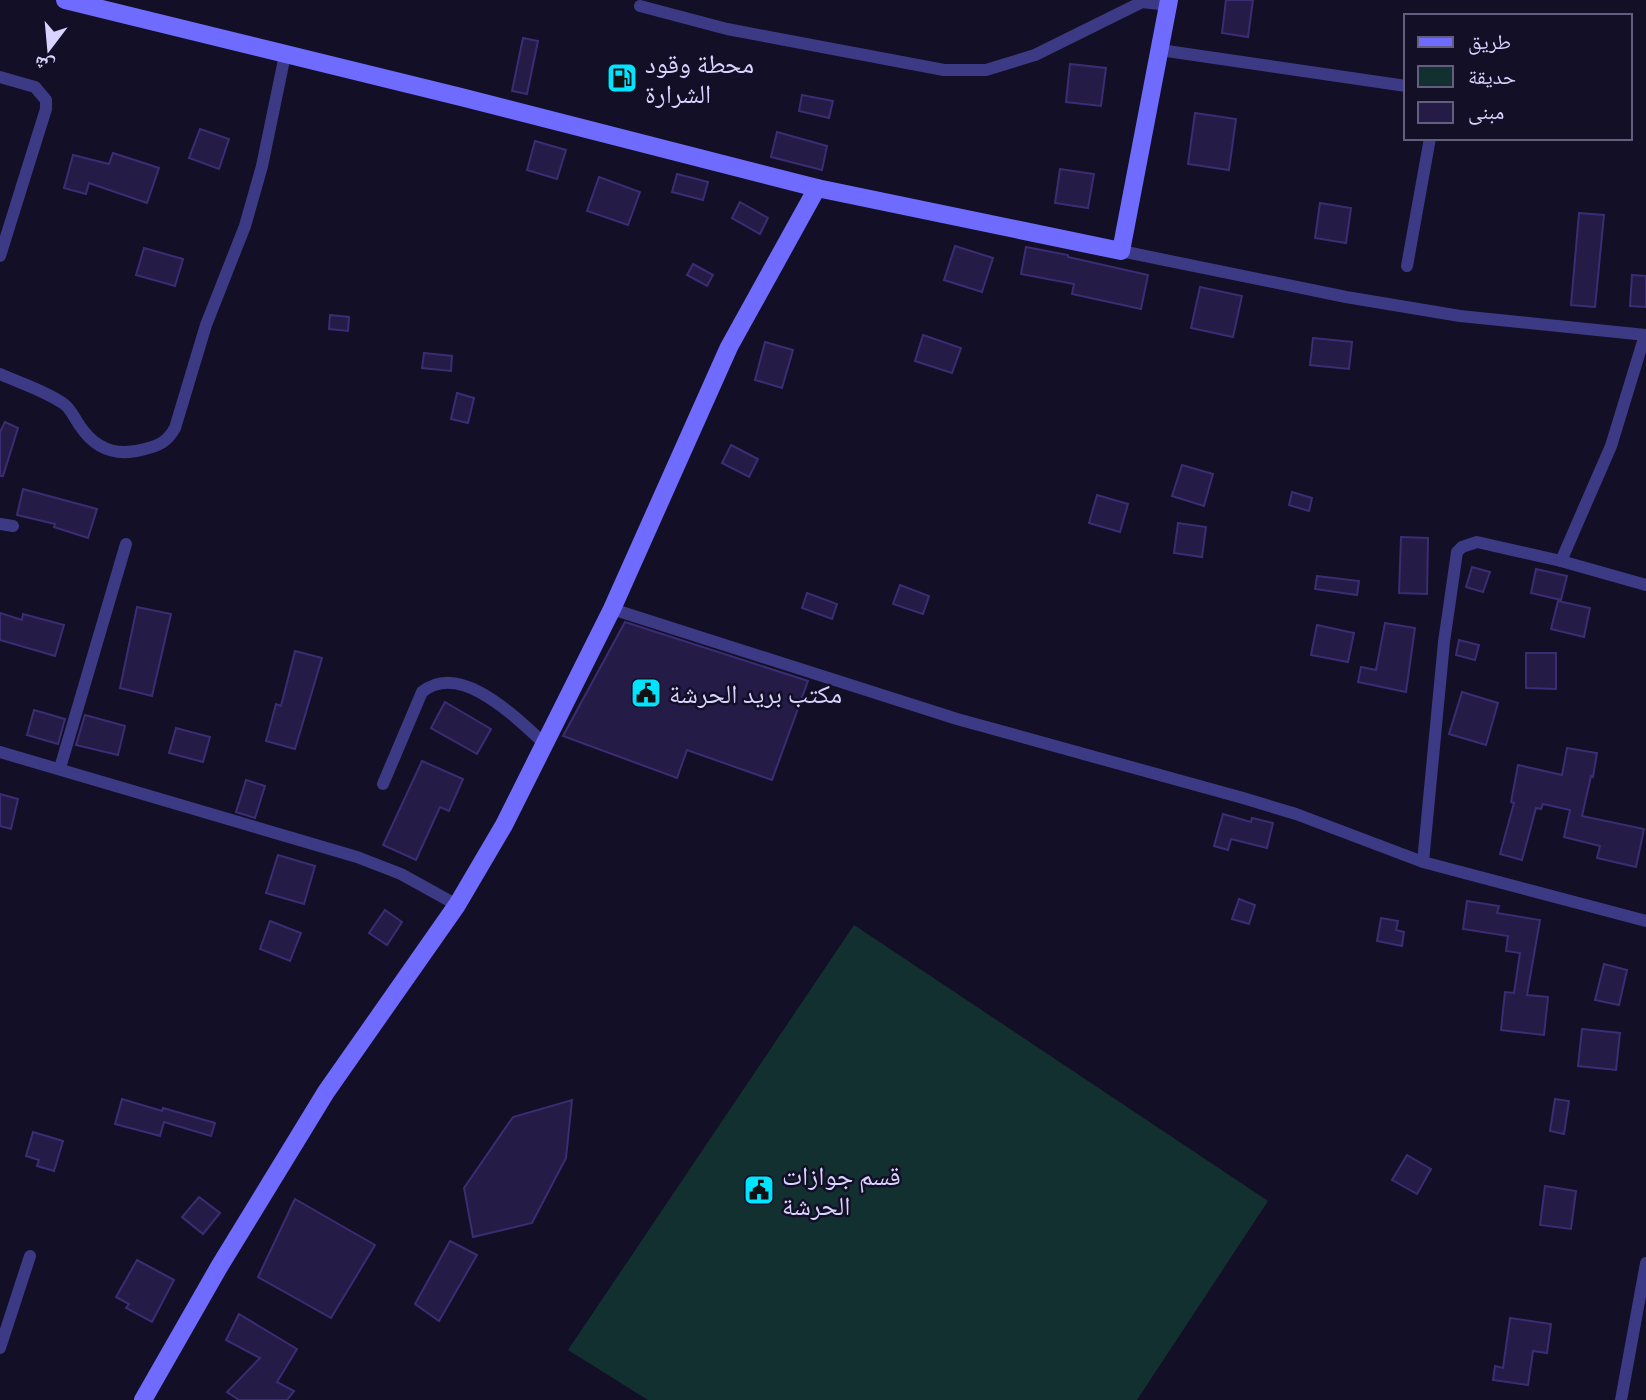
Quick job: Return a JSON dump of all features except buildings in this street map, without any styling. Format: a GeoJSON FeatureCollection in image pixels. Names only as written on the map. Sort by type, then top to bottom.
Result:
{"type":"FeatureCollection","features":[{"type":"Feature","properties":{"kind":"street"},"geometry":{"type":"LineString","coordinates":[[65,0],[817,188],[1372,302],[1460,316],[1646,335],[1611,446],[1561,561]]}},
{"type":"Feature","properties":{"kind":"street"},"geometry":{"type":"LineString","coordinates":[[640,6],[727,29],[930,68],[986,70],[1035,55],[1142,2],[1169,2],[1121,251]]}},
{"type":"Feature","properties":{"kind":"street"},"geometry":{"type":"LineString","coordinates":[[1160,50],[1404,86]]}},
{"type":"Feature","properties":{"kind":"street"},"geometry":{"type":"LineString","coordinates":[[0,374],[64,404],[84,431],[107,450],[133,453],[169,439],[175,428],[206,325],[245,226],[262,166],[285,55]]}},
{"type":"Feature","properties":{"kind":"street"},"geometry":{"type":"LineString","coordinates":[[0,76],[35,87],[47,100],[0,256]]}},
{"type":"Feature","properties":{"kind":"street"},"geometry":{"type":"LineString","coordinates":[[1407,266],[1430,140]]}},
{"type":"Feature","properties":{"kind":"street"},"geometry":{"type":"LineString","coordinates":[[143,1400],[219,1267],[326,1092],[457,905],[504,825],[612,609],[729,347],[817,188]]}},
{"type":"Feature","properties":{"kind":"street"},"geometry":{"type":"LineString","coordinates":[[1423,862],[1444,642],[1457,552],[1462,547],[1477,542],[1561,561],[1646,585]]}},
{"type":"Feature","properties":{"kind":"street"},"geometry":{"type":"LineString","coordinates":[[60,768],[126,544]]}},
{"type":"Feature","properties":{"kind":"street"},"geometry":{"type":"LineString","coordinates":[[612,609],[957,719],[1283,810],[1423,862],[1646,921]]}},
{"type":"Feature","properties":{"kind":"street"},"geometry":{"type":"LineString","coordinates":[[383,783],[422,692],[433,684],[455,683],[481,692],[514,716],[546,745]]}},
{"type":"Feature","properties":{"kind":"street"},"geometry":{"type":"LineString","coordinates":[[0,752],[357,857],[401,874],[457,905]]}},
{"type":"Feature","properties":{"kind":"street"},"geometry":{"type":"LineString","coordinates":[[0,1349],[30,1256]]}},
{"type":"Feature","properties":{"kind":"street"},"geometry":{"type":"LineString","coordinates":[[1621,1400],[1646,1263]]}},
{"type":"Feature","properties":{"kind":"green space"},"geometry":{"type":"Polygon","coordinates":[[[854,925],[1268,1201],[1137,1400],[648,1400],[568,1350],[854,925]]]}},
{"type":"Feature","properties":{"kind":"place","name":"محطة وقود الشرارة"},"geometry":{"type":"Point","coordinates":[622,78]}},
{"type":"Feature","properties":{"kind":"place","name":"مكتب بريد الحرشة"},"geometry":{"type":"Point","coordinates":[646,693]}},
{"type":"Feature","properties":{"kind":"place","name":"قسم جوازات الحرشة"},"geometry":{"type":"Point","coordinates":[759,1190]}}]}
